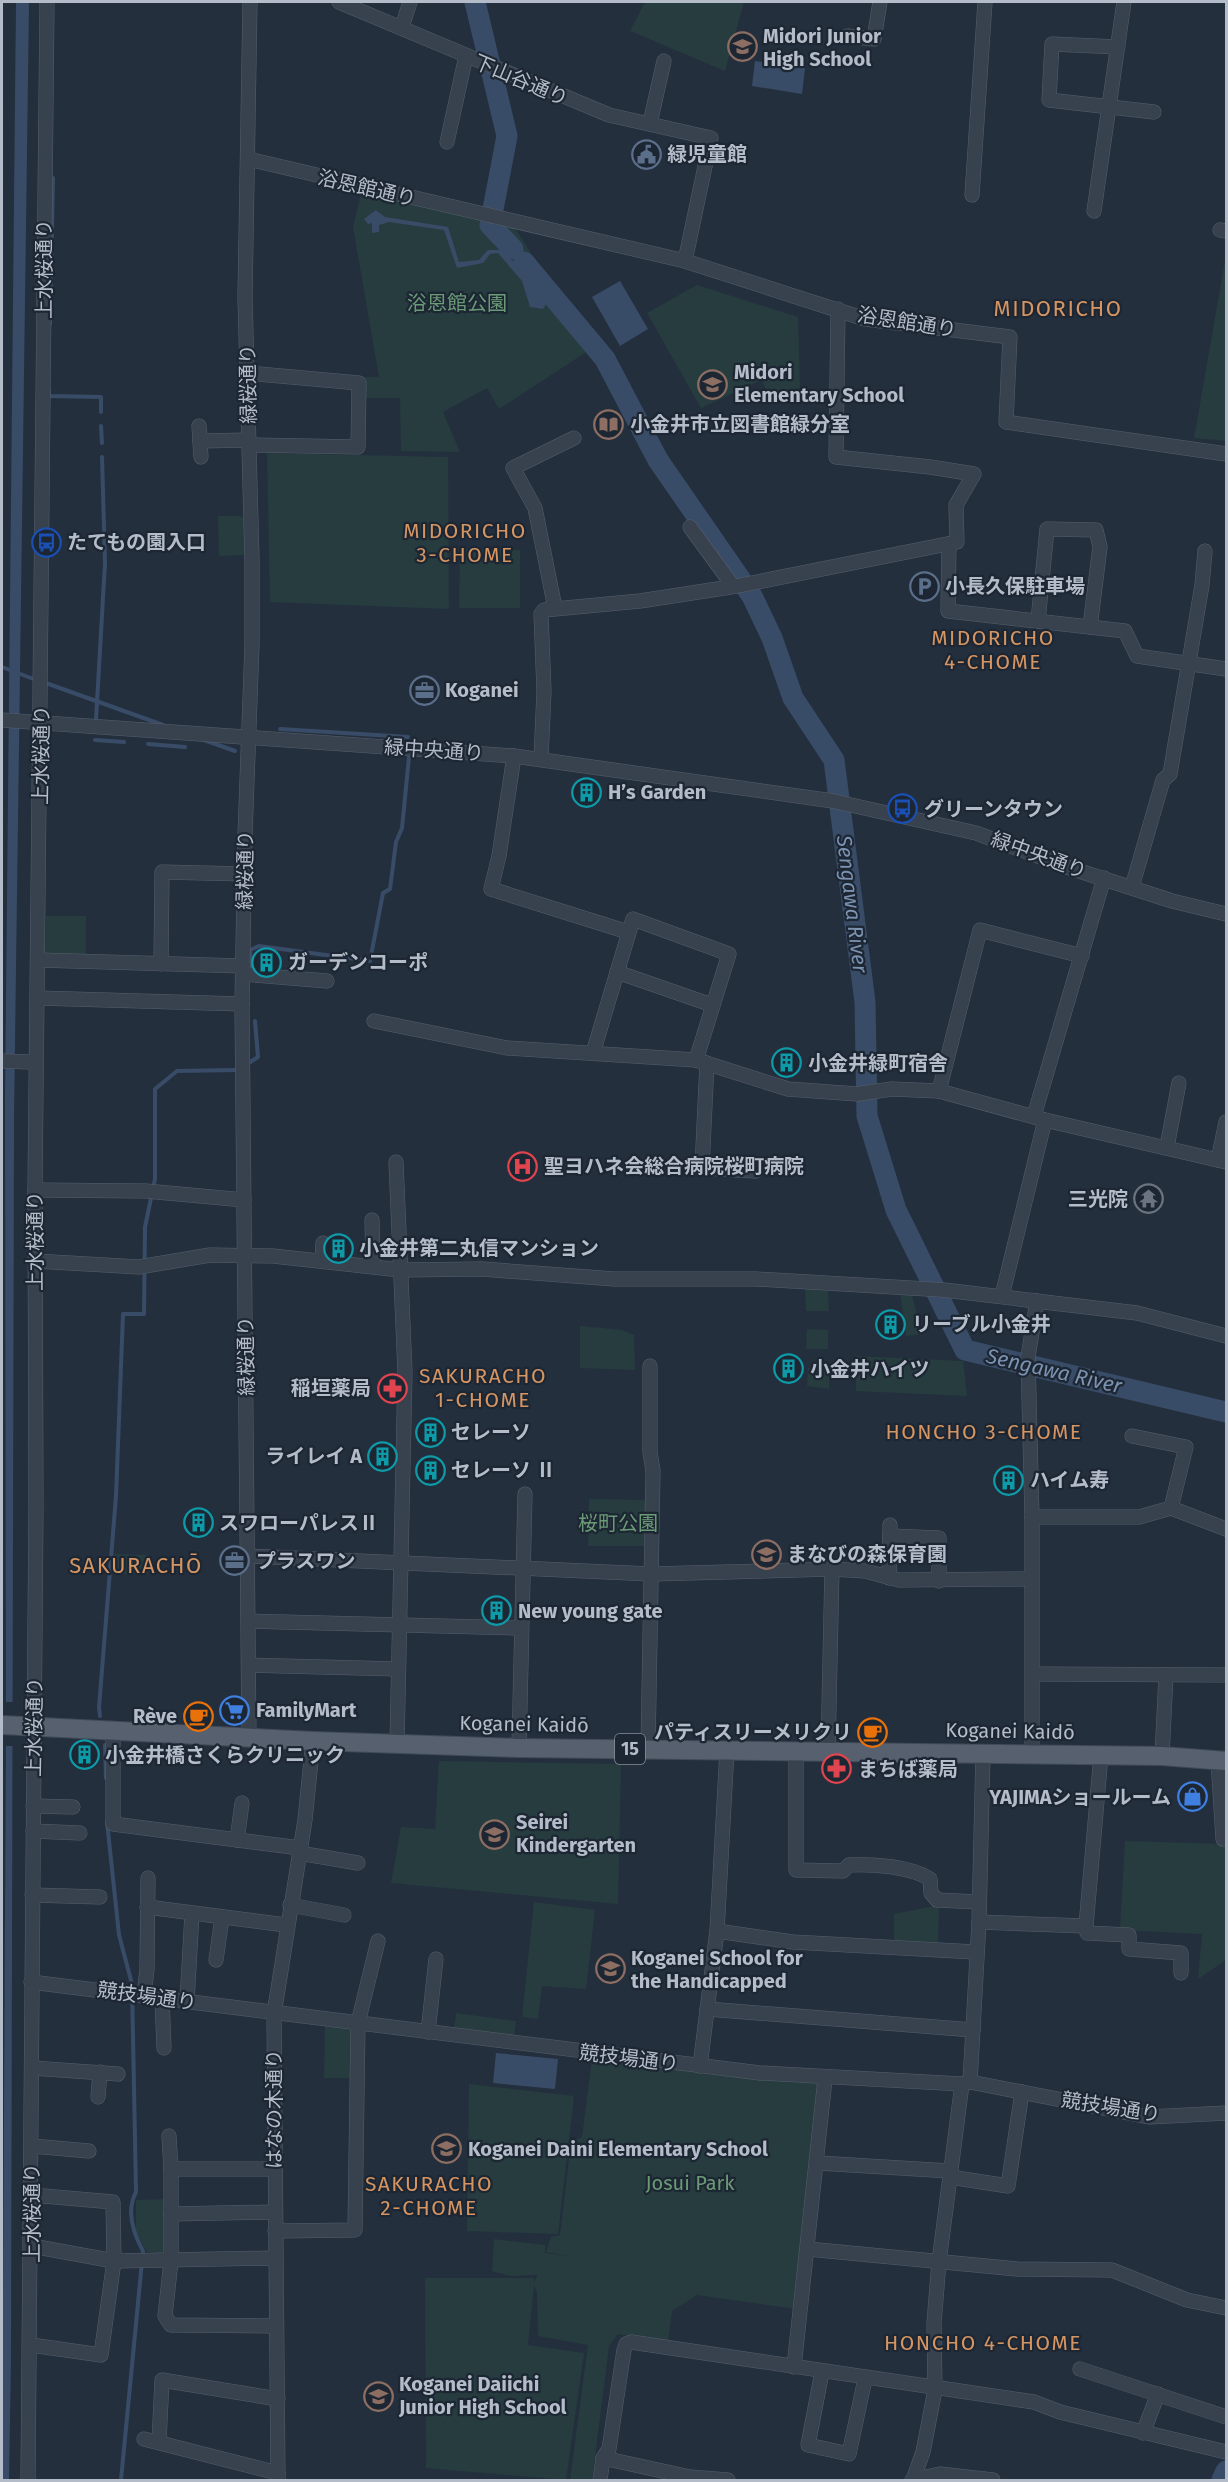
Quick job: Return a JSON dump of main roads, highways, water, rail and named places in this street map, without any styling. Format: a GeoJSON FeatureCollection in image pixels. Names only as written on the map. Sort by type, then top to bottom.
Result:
{"type":"FeatureCollection","features":[{"type":"Feature","properties":{"kind":"main road","name":"Koganei Kaidō"},"geometry":{"type":"LineString","coordinates":[[4,1725],[313,1741],[519,1748],[1162,1756],[1222,1760]]}},
{"type":"Feature","properties":{"kind":"water"},"geometry":{"type":"Polygon","coordinates":[[[16,2],[29,2],[14,1117],[11,2356],[9,2480],[2,2480],[6,1736],[5,1101],[16,2]]]}},
{"type":"Feature","properties":{"kind":"water"},"geometry":{"type":"Polygon","coordinates":[[[755,61],[805,68],[802,94],[752,86],[755,61]]]}},
{"type":"Feature","properties":{"kind":"water"},"geometry":{"type":"Polygon","coordinates":[[[376,210],[385,217],[448,227],[459,262],[479,260],[488,250],[501,250],[551,297],[543,309],[530,307],[522,281],[498,253],[490,254],[483,263],[457,268],[444,230],[389,222],[379,225],[379,232],[372,233],[372,223],[368,224],[364,219],[376,210]]]}},
{"type":"Feature","properties":{"kind":"water"},"geometry":{"type":"Polygon","coordinates":[[[620,281],[648,329],[620,346],[592,297],[620,281]]]}},
{"type":"Feature","properties":{"kind":"water"},"geometry":{"type":"Polygon","coordinates":[[[496,2053],[558,2059],[555,2089],[493,2083],[496,2053]]]}},
{"type":"Feature","properties":{"kind":"waterway","name":"Sengawa River"},"geometry":{"type":"LineString","coordinates":[[475,2],[507,136],[490,225],[513,249]]}},
{"type":"Feature","properties":{"kind":"waterway"},"geometry":{"type":"LineString","coordinates":[[50,324],[53,178]]}},
{"type":"Feature","properties":{"kind":"waterway","name":"Sengawa River"},"geometry":{"type":"LineString","coordinates":[[524,262],[605,359],[658,460],[752,596],[772,638],[793,698],[834,760],[865,1002],[867,1116],[896,1210],[965,1350],[1226,1412]]}},
{"type":"Feature","properties":{"kind":"waterway"},"geometry":{"type":"LineString","coordinates":[[49,391],[49,396],[101,397],[101,412]]}},
{"type":"Feature","properties":{"kind":"waterway"},"geometry":{"type":"LineString","coordinates":[[101,426],[102,443]]}},
{"type":"Feature","properties":{"kind":"waterway"},"geometry":{"type":"LineString","coordinates":[[96,719],[105,563],[102,457]]}},
{"type":"Feature","properties":{"kind":"waterway"},"geometry":{"type":"LineString","coordinates":[[2,667],[36,680]]}},
{"type":"Feature","properties":{"kind":"waterway"},"geometry":{"type":"LineString","coordinates":[[43,682],[163,725]]}},
{"type":"Feature","properties":{"kind":"waterway"},"geometry":{"type":"LineString","coordinates":[[280,729],[408,737]]}},
{"type":"Feature","properties":{"kind":"waterway"},"geometry":{"type":"LineString","coordinates":[[95,740],[124,742]]}},
{"type":"Feature","properties":{"kind":"waterway"},"geometry":{"type":"LineString","coordinates":[[204,740],[235,751]]}},
{"type":"Feature","properties":{"kind":"waterway"},"geometry":{"type":"LineString","coordinates":[[148,744],[185,747]]}},
{"type":"Feature","properties":{"kind":"waterway"},"geometry":{"type":"LineString","coordinates":[[251,966],[250,950],[259,946],[370,961],[383,893],[390,889],[396,842],[402,828],[409,757]]}},
{"type":"Feature","properties":{"kind":"waterway"},"geometry":{"type":"LineString","coordinates":[[247,1064],[258,1057],[255,1021]]}},
{"type":"Feature","properties":{"kind":"waterway"},"geometry":{"type":"LineString","coordinates":[[100,1716],[116,1496],[123,1314],[144,1314],[145,1227],[155,1179],[155,1089],[177,1071],[238,1070]]}},
{"type":"Feature","properties":{"kind":"waterway"},"geometry":{"type":"LineString","coordinates":[[105,1745],[106,1778]]}},
{"type":"Feature","properties":{"kind":"waterway"},"geometry":{"type":"LineString","coordinates":[[107,1822],[119,1935],[132,1984],[136,2192],[131,2214],[136,2237],[143,2251],[121,2480]]}},
{"type":"Feature","properties":{"kind":"waterway"},"geometry":{"type":"LineString","coordinates":[[1222,2480],[1226,2471]]}},
{"type":"Feature","properties":{"kind":"place","name":"Midori Junior High School"},"geometry":{"type":"Point","coordinates":[742,47]}},
{"type":"Feature","properties":{"kind":"place","name":"緑児童館"},"geometry":{"type":"Point","coordinates":[646,154]}},
{"type":"Feature","properties":{"kind":"place","name":"Midori Elementary School"},"geometry":{"type":"Point","coordinates":[713,384]}},
{"type":"Feature","properties":{"kind":"place","name":"小金井市立図書館緑分室"},"geometry":{"type":"Point","coordinates":[609,424]}},
{"type":"Feature","properties":{"kind":"place","name":"たてもの園入口"},"geometry":{"type":"Point","coordinates":[46,542]}},
{"type":"Feature","properties":{"kind":"place","name":"小長久保駐車場"},"geometry":{"type":"Point","coordinates":[924,586]}},
{"type":"Feature","properties":{"kind":"place","name":"Koganei"},"geometry":{"type":"Point","coordinates":[424,690]}},
{"type":"Feature","properties":{"kind":"place","name":"H’s Garden"},"geometry":{"type":"Point","coordinates":[587,792]}},
{"type":"Feature","properties":{"kind":"place","name":"グリーンタウン"},"geometry":{"type":"Point","coordinates":[903,809]}},
{"type":"Feature","properties":{"kind":"place","name":"ガーデンコーポ"},"geometry":{"type":"Point","coordinates":[267,962]}},
{"type":"Feature","properties":{"kind":"place","name":"小金井緑町宿舎"},"geometry":{"type":"Point","coordinates":[787,1063]}},
{"type":"Feature","properties":{"kind":"place","name":"聖ヨハネ会総合病院桜町病院"},"geometry":{"type":"Point","coordinates":[523,1166]}},
{"type":"Feature","properties":{"kind":"place","name":"三光院"},"geometry":{"type":"Point","coordinates":[1149,1199]}},
{"type":"Feature","properties":{"kind":"place","name":"小金井第二丸信マンション"},"geometry":{"type":"Point","coordinates":[338,1248]}},
{"type":"Feature","properties":{"kind":"place","name":"リーブル小金井"},"geometry":{"type":"Point","coordinates":[891,1324]}},
{"type":"Feature","properties":{"kind":"place","name":"小金井ハイツ"},"geometry":{"type":"Point","coordinates":[789,1369]}},
{"type":"Feature","properties":{"kind":"place","name":"稲垣薬局"},"geometry":{"type":"Point","coordinates":[392,1388]}},
{"type":"Feature","properties":{"kind":"place","name":"セレーソ"},"geometry":{"type":"Point","coordinates":[430,1432]}},
{"type":"Feature","properties":{"kind":"place","name":"ライレイ A"},"geometry":{"type":"Point","coordinates":[383,1456]}},
{"type":"Feature","properties":{"kind":"place","name":"セレーソ Ⅱ"},"geometry":{"type":"Point","coordinates":[430,1470]}},
{"type":"Feature","properties":{"kind":"place","name":"ハイム寿"},"geometry":{"type":"Point","coordinates":[1009,1480]}},
{"type":"Feature","properties":{"kind":"place","name":"スワローパレスⅡ"},"geometry":{"type":"Point","coordinates":[198,1523]}},
{"type":"Feature","properties":{"kind":"place","name":"まなびの森保育園"},"geometry":{"type":"Point","coordinates":[766,1554]}},
{"type":"Feature","properties":{"kind":"place","name":"プラスワン"},"geometry":{"type":"Point","coordinates":[235,1561]}},
{"type":"Feature","properties":{"kind":"place","name":"New young gate"},"geometry":{"type":"Point","coordinates":[497,1611]}},
{"type":"Feature","properties":{"kind":"place","name":"FamilyMart"},"geometry":{"type":"Point","coordinates":[235,1710]}},
{"type":"Feature","properties":{"kind":"place","name":"Rève"},"geometry":{"type":"Point","coordinates":[198,1716]}},
{"type":"Feature","properties":{"kind":"place","name":"パティスリーメリクリ"},"geometry":{"type":"Point","coordinates":[873,1732]}},
{"type":"Feature","properties":{"kind":"place","name":"小金井橋さくらクリニック"},"geometry":{"type":"Point","coordinates":[84,1755]}},
{"type":"Feature","properties":{"kind":"place","name":"まちば薬局"},"geometry":{"type":"Point","coordinates":[837,1769]}},
{"type":"Feature","properties":{"kind":"place","name":"YAJIMAショールーム"},"geometry":{"type":"Point","coordinates":[1192,1797]}},
{"type":"Feature","properties":{"kind":"place","name":"Seirei Kindergarten"},"geometry":{"type":"Point","coordinates":[495,1834]}},
{"type":"Feature","properties":{"kind":"place","name":"Koganei School for the Handicapped"},"geometry":{"type":"Point","coordinates":[610,1969]}},
{"type":"Feature","properties":{"kind":"place","name":"Koganei Daini Elementary School"},"geometry":{"type":"Point","coordinates":[447,2149]}},
{"type":"Feature","properties":{"kind":"place","name":"Koganei Daiichi Junior High School"},"geometry":{"type":"Point","coordinates":[378,2396]}},
{"type":"Feature","properties":{"kind":"district","name":"MIDORICHO"},"geometry":{"type":"Point","coordinates":[1058,308]}},
{"type":"Feature","properties":{"kind":"district","name":"MIDORICHO 3-CHOME"},"geometry":{"type":"Point","coordinates":[465,543]}},
{"type":"Feature","properties":{"kind":"district","name":"MIDORICHO 4-CHOME"},"geometry":{"type":"Point","coordinates":[993,650]}},
{"type":"Feature","properties":{"kind":"district","name":"SAKURACHO 1-CHOME"},"geometry":{"type":"Point","coordinates":[483,1388]}},
{"type":"Feature","properties":{"kind":"district","name":"HONCHO 3-CHOME"},"geometry":{"type":"Point","coordinates":[984,1432]}},
{"type":"Feature","properties":{"kind":"district","name":"SAKURACHŌ"},"geometry":{"type":"Point","coordinates":[136,1565]}},
{"type":"Feature","properties":{"kind":"district","name":"SAKURACHO 2-CHOME"},"geometry":{"type":"Point","coordinates":[429,2196]}},
{"type":"Feature","properties":{"kind":"district","name":"HONCHO 4-CHOME"},"geometry":{"type":"Point","coordinates":[983,2343]}},
{"type":"Feature","properties":{"kind":"park label","name":"浴恩館公園"},"geometry":{"type":"Point","coordinates":[457,303]}},
{"type":"Feature","properties":{"kind":"park label","name":"桜町公園"},"geometry":{"type":"Point","coordinates":[618,1523]}},
{"type":"Feature","properties":{"kind":"park label","name":"Josui Park"},"geometry":{"type":"Point","coordinates":[690,2183]}}]}
